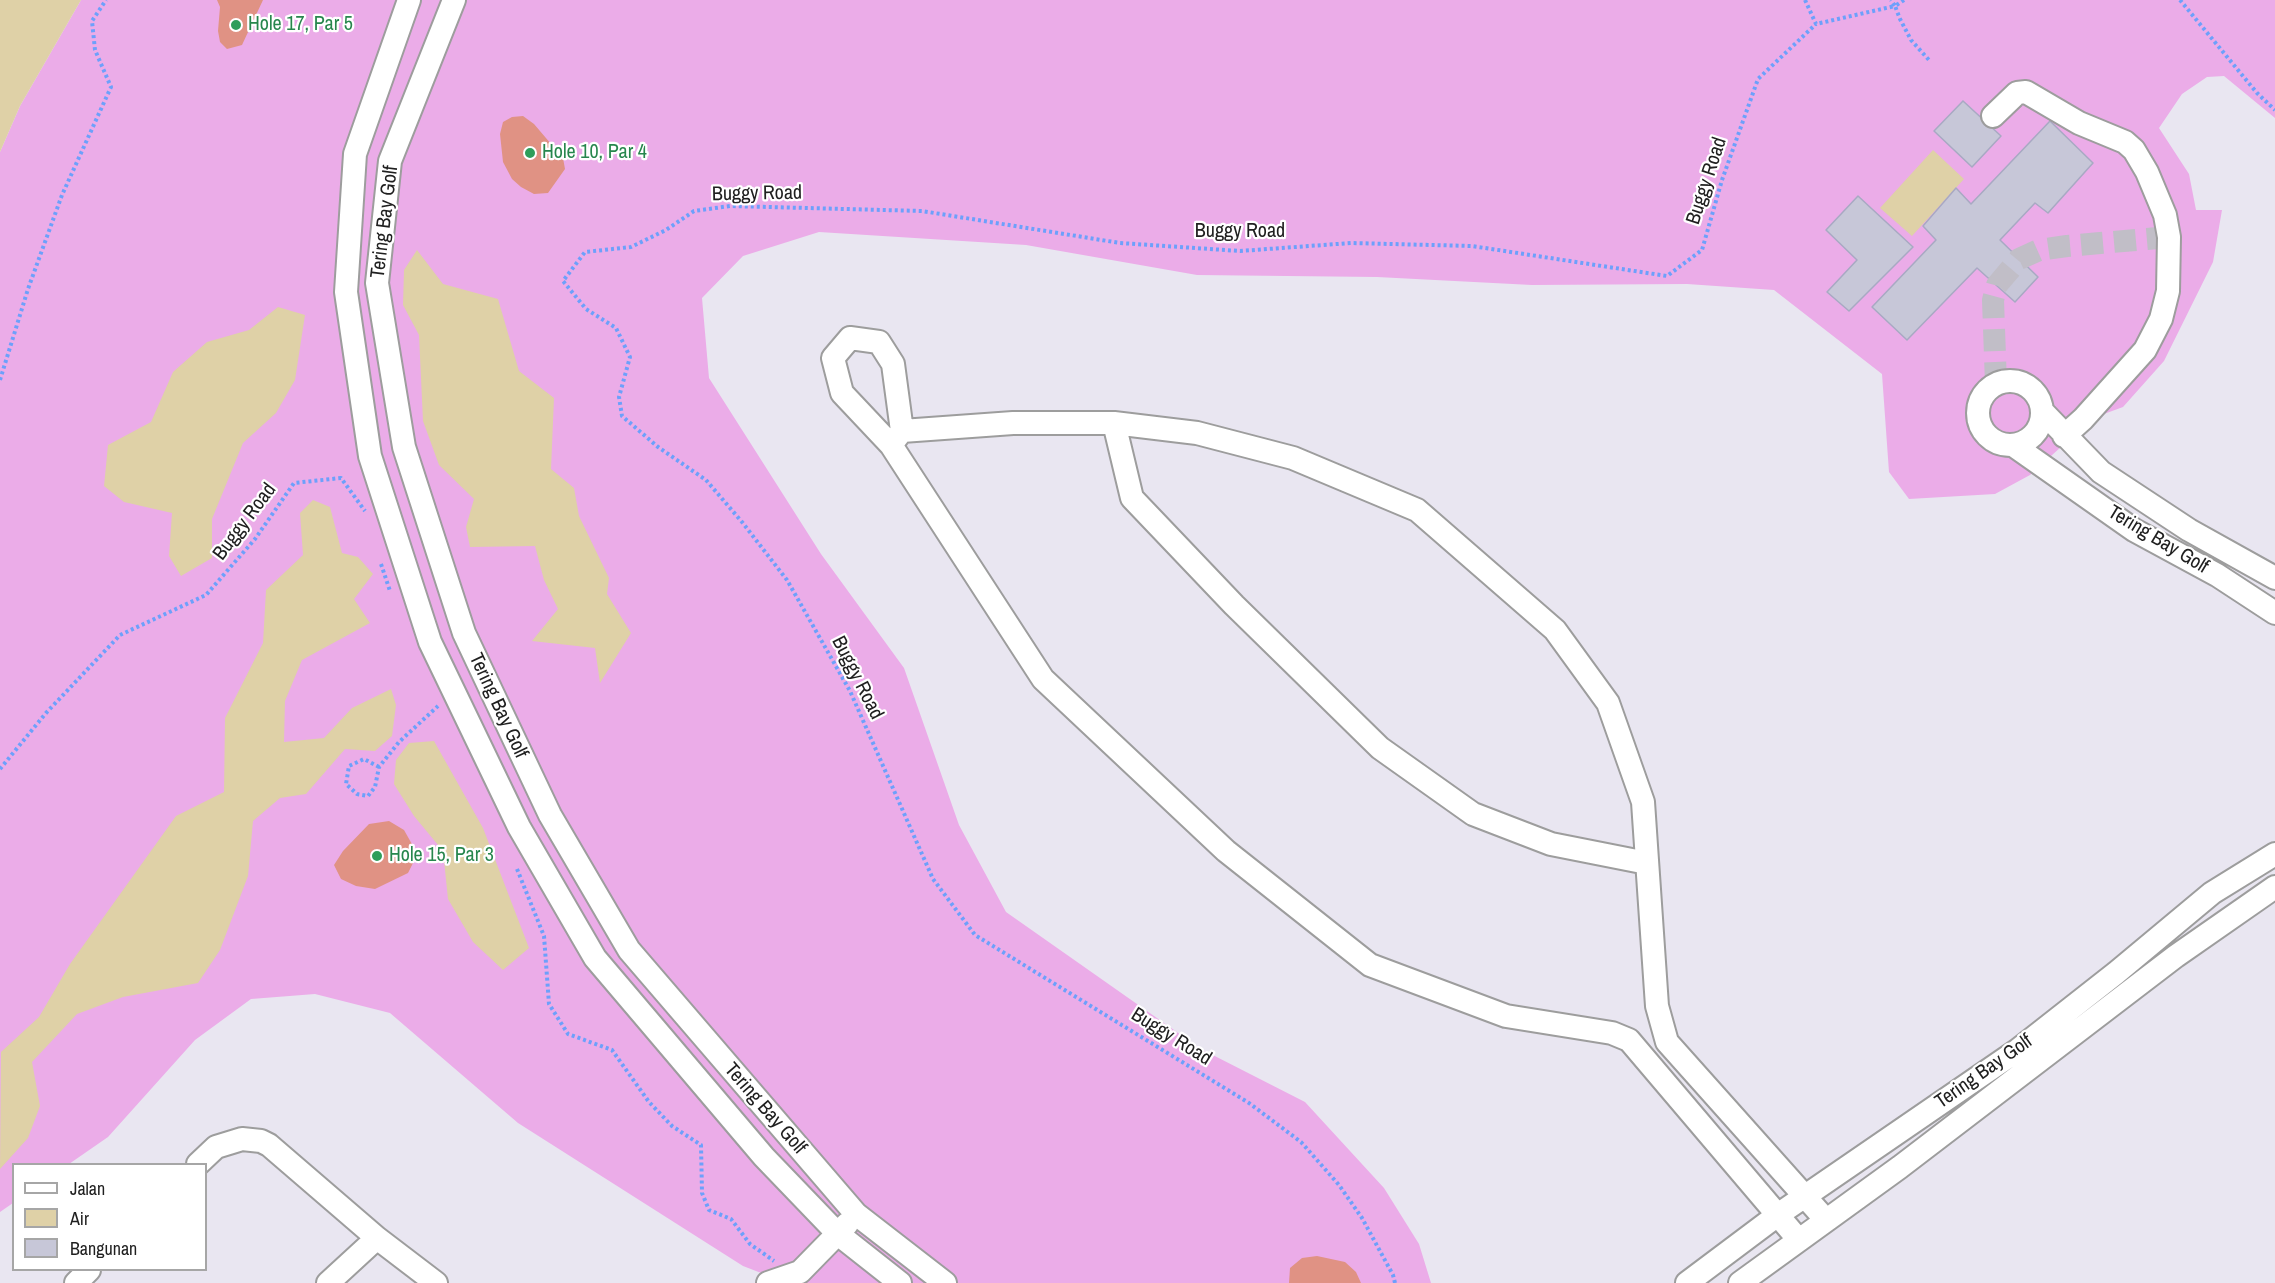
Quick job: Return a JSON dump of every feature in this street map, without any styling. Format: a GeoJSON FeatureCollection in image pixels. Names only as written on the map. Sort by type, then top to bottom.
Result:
{"type":"FeatureCollection","features":[{"type":"Feature","properties":{"kind":"street","name":"Tering Bay Golf"},"geometry":{"type":"LineString","coordinates":[[409,0],[355,154],[346,292],[370,456],[430,642],[519,827],[595,958],[764,1157],[838,1234],[900,1283]]}},
{"type":"Feature","properties":{"kind":"street","name":"Tering Bay Golf"},"geometry":{"type":"LineString","coordinates":[[454,0],[390,161],[377,283],[404,447],[465,633],[550,815],[629,950],[856,1214],[945,1283]]}},
{"type":"Feature","properties":{"kind":"street"},"geometry":{"type":"LineString","coordinates":[[1993,116],[2017,93],[2026,92],[2079,123],[2125,142],[2134,150],[2147,172],[2165,215],[2169,237],[2168,291],[2162,319],[2145,350],[2083,419],[2064,436]]}},
{"type":"Feature","properties":{"kind":"street","name":"Tering Bay Golf"},"geometry":{"type":"LineString","coordinates":[[2275,578],[2229,555],[2101,472],[2042,411],[2040,401],[2026,386],[2017,381],[1996,384],[1986,392],[1980,402],[1980,421],[1990,437],[2001,444],[2013,445],[2134,530],[2217,575],[2275,613]]}},
{"type":"Feature","properties":{"kind":"street"},"geometry":{"type":"LineString","coordinates":[[2013,445],[2025,441],[2034,434],[2040,423],[2042,411]]}},
{"type":"Feature","properties":{"kind":"street"},"geometry":{"type":"LineString","coordinates":[[1798,1239],[1629,1040],[1612,1034],[1506,1016],[1370,965],[1226,851],[1043,679],[897,438],[1012,423],[1114,423],[1197,433],[1293,458],[1417,510],[1555,630],[1608,703],[1643,802],[1657,1006],[1667,1042],[1806,1195],[1825,1219]]}},
{"type":"Feature","properties":{"kind":"street"},"geometry":{"type":"LineString","coordinates":[[1114,423],[1132,498],[1234,605],[1380,748],[1473,814],[1551,844],[1647,863]]}},
{"type":"Feature","properties":{"kind":"street"},"geometry":{"type":"LineString","coordinates":[[2217,575],[2229,555]]}},
{"type":"Feature","properties":{"kind":"street","name":"Tering Bay Golf"},"geometry":{"type":"LineString","coordinates":[[1687,1283],[1779,1214],[2018,1050],[2212,893],[2275,854]]}},
{"type":"Feature","properties":{"kind":"street","name":"Tering Bay Golf"},"geometry":{"type":"LineString","coordinates":[[1740,1283],[1825,1219],[1900,1167],[2176,956],[2275,887]]}},
{"type":"Feature","properties":{"kind":"street"},"geometry":{"type":"LineString","coordinates":[[199,1163],[216,1147],[242,1139],[261,1141],[377,1238],[436,1283]]}},
{"type":"Feature","properties":{"kind":"street"},"geometry":{"type":"LineString","coordinates":[[768,1283],[800,1272],[856,1214]]}},
{"type":"Feature","properties":{"kind":"street"},"geometry":{"type":"LineString","coordinates":[[328,1283],[377,1238]]}},
{"type":"Feature","properties":{"kind":"street"},"geometry":{"type":"LineString","coordinates":[[75,1283],[87,1271]]}},
{"type":"Feature","properties":{"kind":"path"},"geometry":{"type":"LineString","coordinates":[[0,380],[28,289],[62,195],[111,87],[95,50],[92,21],[106,0]]}},
{"type":"Feature","properties":{"kind":"path"},"geometry":{"type":"LineString","coordinates":[[1805,0],[1816,24],[1894,6],[1904,0]]}},
{"type":"Feature","properties":{"kind":"path"},"geometry":{"type":"LineString","coordinates":[[1892,0],[1911,40],[1929,60]]}},
{"type":"Feature","properties":{"kind":"path"},"geometry":{"type":"LineString","coordinates":[[2180,0],[2257,93],[2275,110]]}},
{"type":"Feature","properties":{"kind":"path","name":"Buggy Road"},"geometry":{"type":"LineString","coordinates":[[1395,1283],[1393,1275],[1362,1218],[1339,1185],[1301,1142],[1249,1103],[975,935],[933,879],[850,692],[787,580],[706,480],[658,447],[622,416],[619,397],[630,357],[616,328],[586,309],[563,281],[585,252],[631,247],[666,230],[694,211],[730,206],[922,211],[1120,243],[1240,251],[1351,243],[1472,246],[1666,276],[1702,250],[1722,180],[1758,79],[1816,24]]}},
{"type":"Feature","properties":{"kind":"path","name":"Buggy Road"},"geometry":{"type":"LineString","coordinates":[[0,769],[46,713],[120,635],[206,595],[255,539],[294,483],[341,478],[370,519]]}},
{"type":"Feature","properties":{"kind":"path"},"geometry":{"type":"LineString","coordinates":[[379,553],[392,596]]}},
{"type":"Feature","properties":{"kind":"path"},"geometry":{"type":"LineString","coordinates":[[379,767],[364,759],[349,766],[346,784],[357,794],[368,795],[375,787],[379,767],[399,742],[437,705],[442,716]]}},
{"type":"Feature","properties":{"kind":"path"},"geometry":{"type":"LineString","coordinates":[[514,861],[544,936],[549,1004],[568,1034],[612,1050],[649,1102],[672,1126],[701,1145],[702,1194],[709,1210],[731,1219],[750,1244],[791,1275]]}},
{"type":"Feature","properties":{"kind":"shaded area"},"geometry":{"type":"Polygon","coordinates":[[[81,0],[2275,0],[2275,118],[2224,76],[2207,77],[2182,94],[2159,128],[2189,174],[2196,210],[2222,210],[2213,262],[2164,361],[2123,407],[2093,418],[2030,475],[1995,494],[1909,499],[1889,472],[1882,374],[1774,290],[1687,284],[1532,285],[1377,277],[1197,275],[1026,245],[819,232],[743,256],[702,298],[709,378],[821,554],[904,668],[959,825],[1006,912],[1201,1049],[1305,1102],[1384,1188],[1419,1244],[1431,1283],[787,1283],[743,1266],[518,1123],[390,1013],[315,994],[251,999],[195,1040],[108,1137],[70,1163],[12,1163],[12,1204],[0,1212],[0,152],[20,106],[81,0]]]}},
{"type":"Feature","properties":{"kind":"shaded area","name":"Hole 17, Par 5"},"geometry":{"type":"Polygon","coordinates":[[[217,0],[263,0],[242,45],[227,49],[220,42],[218,31],[220,7],[217,0]]]}},
{"type":"Feature","properties":{"kind":"shaded area","name":"Hole 10, Par 4"},"geometry":{"type":"Polygon","coordinates":[[[523,116],[534,124],[563,158],[565,169],[548,193],[534,194],[521,187],[512,179],[503,162],[500,134],[503,122],[512,117],[523,116]]]}},
{"type":"Feature","properties":{"kind":"shaded area","name":"Hole 15, Par 3"},"geometry":{"type":"Polygon","coordinates":[[[389,821],[404,830],[413,846],[414,861],[408,873],[375,889],[356,886],[341,879],[334,865],[343,851],[369,824],[389,821]]]}},
{"type":"Feature","properties":{"kind":"shaded area"},"geometry":{"type":"Polygon","coordinates":[[[1317,1256],[1345,1262],[1356,1272],[1361,1283],[1289,1283],[1290,1268],[1302,1258],[1317,1256]]]}},
{"type":"Feature","properties":{"kind":"water"},"geometry":{"type":"Polygon","coordinates":[[[0,0],[81,0],[20,106],[0,152],[0,0]]]}},
{"type":"Feature","properties":{"kind":"water"},"geometry":{"type":"Polygon","coordinates":[[[1933,150],[1964,179],[1912,236],[1880,208],[1933,150]]]}},
{"type":"Feature","properties":{"kind":"water"},"geometry":{"type":"Polygon","coordinates":[[[417,250],[443,284],[498,299],[519,371],[554,398],[551,469],[574,488],[579,516],[609,578],[607,594],[631,633],[600,683],[595,648],[532,641],[558,609],[544,580],[535,546],[470,547],[466,527],[474,499],[439,465],[423,421],[419,335],[403,305],[404,270],[417,250]]]}},
{"type":"Feature","properties":{"kind":"water"},"geometry":{"type":"Polygon","coordinates":[[[278,307],[305,315],[295,380],[276,413],[243,443],[212,519],[212,558],[181,576],[169,556],[172,513],[124,502],[104,486],[108,445],[151,422],[173,372],[207,342],[249,330],[278,307]]]}},
{"type":"Feature","properties":{"kind":"water"},"geometry":{"type":"Polygon","coordinates":[[[313,500],[330,507],[342,553],[358,557],[373,574],[354,599],[370,623],[302,660],[285,701],[284,742],[324,738],[352,708],[391,689],[396,705],[392,736],[375,751],[345,749],[306,794],[280,798],[253,821],[248,876],[220,950],[198,983],[123,997],[77,1014],[32,1062],[40,1106],[28,1138],[0,1169],[1,1052],[39,1017],[70,964],[176,816],[224,792],[225,718],[263,643],[266,590],[303,555],[300,513],[313,500]]]}},
{"type":"Feature","properties":{"kind":"water"},"geometry":{"type":"Polygon","coordinates":[[[434,741],[483,828],[529,948],[503,970],[473,942],[448,899],[443,851],[414,816],[394,784],[396,760],[409,743],[434,741]]]}},
{"type":"Feature","properties":{"kind":"building"},"geometry":{"type":"Polygon","coordinates":[[[1963,101],[2001,136],[1972,167],[1934,131],[1963,101]]]}},
{"type":"Feature","properties":{"kind":"building"},"geometry":{"type":"Polygon","coordinates":[[[2050,121],[2093,163],[2048,213],[2035,203],[2000,240],[2038,277],[2015,302],[1977,268],[1907,340],[1872,307],[1936,240],[1923,226],[1956,188],[1971,204],[2050,121]]]}},
{"type":"Feature","properties":{"kind":"building"},"geometry":{"type":"Polygon","coordinates":[[[1858,196],[1913,247],[1849,311],[1827,292],[1857,260],[1826,230],[1858,196]]]}},
{"type":"Feature","properties":{"kind":"tunnel"},"geometry":{"type":"LineString","coordinates":[[1996,384],[1993,300],[1997,285],[2019,259],[2039,250],[2169,237]]}},
{"type":"Feature","properties":{"kind":"place","name":"Hole 17, Par 5"},"geometry":{"type":"Point","coordinates":[236,25]}},
{"type":"Feature","properties":{"kind":"place","name":"Hole 10, Par 4"},"geometry":{"type":"Point","coordinates":[530,153]}},
{"type":"Feature","properties":{"kind":"place","name":"Hole 15, Par 3"},"geometry":{"type":"Point","coordinates":[377,856]}}]}
